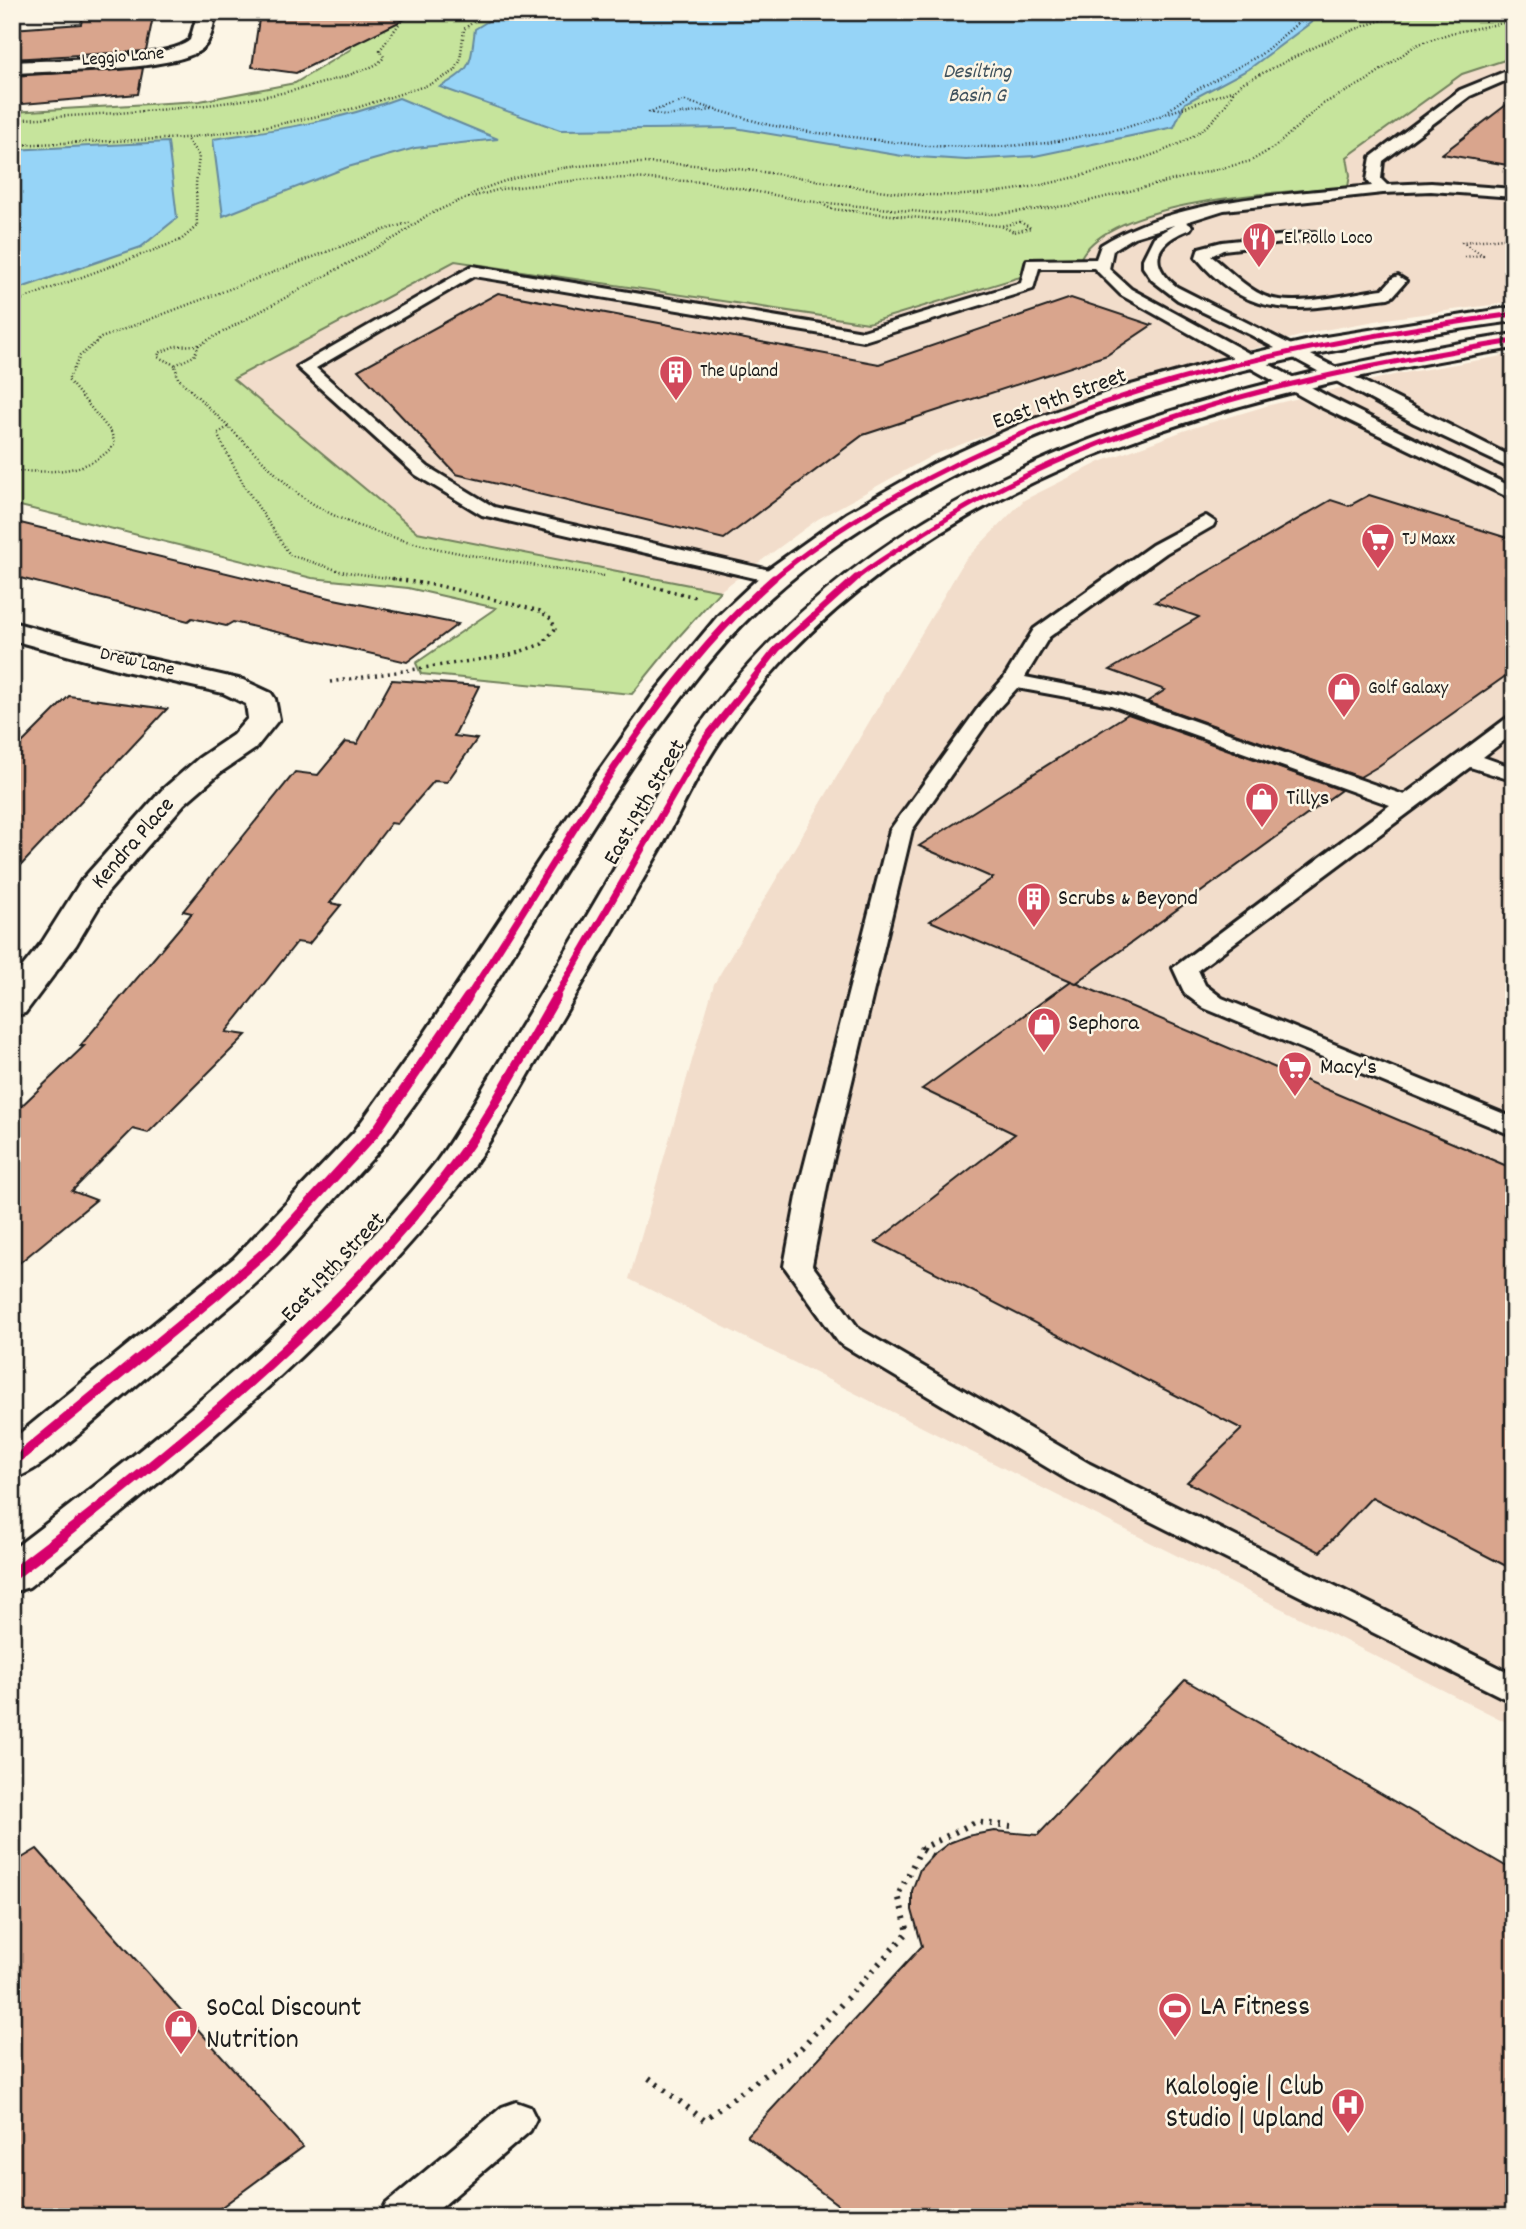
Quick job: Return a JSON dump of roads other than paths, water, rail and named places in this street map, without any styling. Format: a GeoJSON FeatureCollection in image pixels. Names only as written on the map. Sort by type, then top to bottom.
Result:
{"type":"FeatureCollection","features":[{"type":"Feature","properties":{"kind":"main road","name":"Leggio Lane"},"geometry":{"type":"LineString","coordinates":[[12,68],[152,58],[185,51],[195,47],[201,38],[207,12]]}},
{"type":"Feature","properties":{"kind":"main road","name":"East 19th Street"},"geometry":{"type":"LineString","coordinates":[[12,1575],[129,1485],[321,1315],[449,1172],[532,1038],[708,736],[783,643],[840,590],[889,555],[983,496],[1058,460],[1143,425],[1372,335],[1514,314]]}},
{"type":"Feature","properties":{"kind":"main road","name":"East 19th Street"},"geometry":{"type":"LineString","coordinates":[[12,1462],[51,1433],[251,1266],[379,1127],[467,1001],[645,726],[706,645],[776,577],[845,525],[914,482],[1001,440],[1094,406],[1249,360],[1335,374],[1514,341]]}},
{"type":"Feature","properties":{"kind":"main road","name":"Drew Lane"},"geometry":{"type":"LineString","coordinates":[[12,631],[136,666],[232,685],[260,699]]}},
{"type":"Feature","properties":{"kind":"main road","name":"Kendra Place"},"geometry":{"type":"LineString","coordinates":[[12,1004],[58,945],[93,888],[173,797],[210,765],[244,742],[264,719],[260,699]]}},
{"type":"Feature","properties":{"kind":"lane"},"geometry":{"type":"LineString","coordinates":[[1382,189],[1374,180],[1376,159],[1465,93],[1514,72]]}},
{"type":"Feature","properties":{"kind":"lane"},"geometry":{"type":"LineString","coordinates":[[1514,192],[1431,187],[1382,189],[1223,206],[1129,234],[1107,248],[1101,270],[1126,292],[1249,360],[1335,374],[1514,465]]}},
{"type":"Feature","properties":{"kind":"lane"},"geometry":{"type":"LineString","coordinates":[[1276,200],[1171,231],[1156,242],[1150,255],[1152,268],[1170,289],[1291,367],[1335,408],[1514,495]]}},
{"type":"Feature","properties":{"kind":"lane"},"geometry":{"type":"LineString","coordinates":[[1315,236],[1222,246],[1204,251],[1204,257],[1258,299],[1273,304],[1388,293],[1398,281]]}},
{"type":"Feature","properties":{"kind":"lane"},"geometry":{"type":"LineString","coordinates":[[776,577],[488,511],[422,471],[305,367],[472,271],[864,336],[1028,286],[1032,262],[1102,264]]}},
{"type":"Feature","properties":{"kind":"lane"},"geometry":{"type":"LineString","coordinates":[[1206,522],[1159,549],[1041,633],[1012,681],[988,708],[901,830],[813,1186],[798,1266],[849,1336],[860,1343],[1079,1472],[1514,1690]]}},
{"type":"Feature","properties":{"kind":"lane"},"geometry":{"type":"LineString","coordinates":[[1012,681],[1116,700],[1407,804]]}},
{"type":"Feature","properties":{"kind":"lane"},"geometry":{"type":"LineString","coordinates":[[1514,722],[1185,968],[1194,989],[1213,1003],[1514,1128]]}},
{"type":"Feature","properties":{"kind":"lane"},"geometry":{"type":"LineString","coordinates":[[1467,759],[1514,775]]}},
{"type":"Feature","properties":{"kind":"lane"},"geometry":{"type":"LineString","coordinates":[[400,2217],[516,2119]]}},
{"type":"Feature","properties":{"kind":"water","name":"Desilting Basin G"},"geometry":{"type":"Polygon","coordinates":[[[503,12],[1325,12],[1249,69],[1185,103],[1174,127],[1035,156],[966,160],[902,156],[735,128],[560,130],[440,87],[459,75],[468,65],[475,29],[503,12]]]}},
{"type":"Feature","properties":{"kind":"water"},"geometry":{"type":"Polygon","coordinates":[[[399,98],[498,139],[415,148],[348,167],[223,216],[213,139],[330,119],[399,98]]]}},
{"type":"Feature","properties":{"kind":"water"},"geometry":{"type":"Polygon","coordinates":[[[168,142],[177,218],[141,247],[12,291],[12,150],[168,142]]]}},
{"type":"Feature","properties":{"kind":"place","name":"El Pollo Loco"},"geometry":{"type":"Point","coordinates":[1259,269]}},
{"type":"Feature","properties":{"kind":"place","name":"The Upland"},"geometry":{"type":"Point","coordinates":[676,402]}},
{"type":"Feature","properties":{"kind":"place","name":"TJ Maxx"},"geometry":{"type":"Point","coordinates":[1378,570]}},
{"type":"Feature","properties":{"kind":"place","name":"Golf Galaxy"},"geometry":{"type":"Point","coordinates":[1344,719]}},
{"type":"Feature","properties":{"kind":"place","name":"Tillys"},"geometry":{"type":"Point","coordinates":[1262,829]}},
{"type":"Feature","properties":{"kind":"place","name":"Scrubs & Beyond"},"geometry":{"type":"Point","coordinates":[1034,929]}},
{"type":"Feature","properties":{"kind":"place","name":"Sephora"},"geometry":{"type":"Point","coordinates":[1044,1054]}},
{"type":"Feature","properties":{"kind":"place","name":"Macy's"},"geometry":{"type":"Point","coordinates":[1295,1098]}},
{"type":"Feature","properties":{"kind":"place","name":"LA Fitness"},"geometry":{"type":"Point","coordinates":[1175,2039]}},
{"type":"Feature","properties":{"kind":"place","name":"SoCal Discount Nutrition"},"geometry":{"type":"Point","coordinates":[181,2056]}},
{"type":"Feature","properties":{"kind":"place","name":"Kalologie | Club Studio | Upland"},"geometry":{"type":"Point","coordinates":[1348,2135]}}]}
